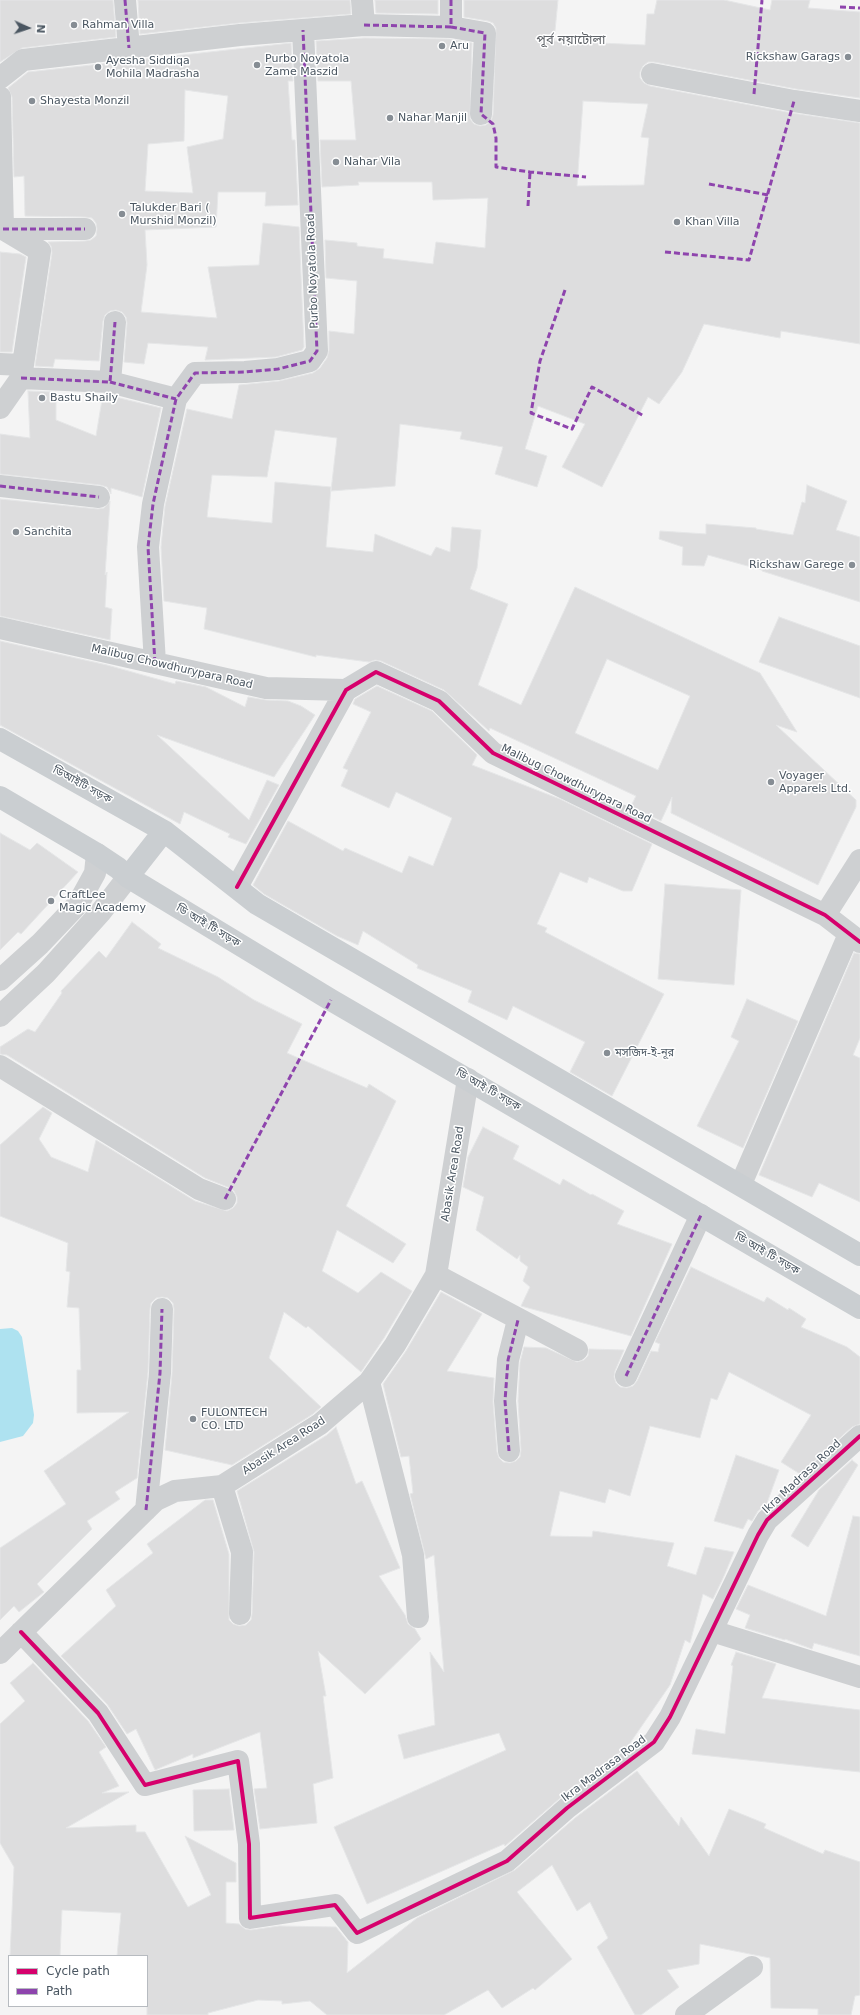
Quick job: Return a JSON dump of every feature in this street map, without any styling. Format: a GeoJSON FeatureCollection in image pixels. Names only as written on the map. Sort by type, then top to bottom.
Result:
{"type":"FeatureCollection","features":[{"type":"Feature","properties":{"kind":"main road","name":"ডিআইটি সড়ক"},"geometry":{"type":"LineString","coordinates":[[0,739],[164,831]]}},
{"type":"Feature","properties":{"kind":"main road"},"geometry":{"type":"LineString","coordinates":[[0,797],[97,854],[123,873],[164,831],[257,904],[741,1184],[860,1255]]}},
{"type":"Feature","properties":{"kind":"main road","name":"ডি আই টি সড়ক"},"geometry":{"type":"LineString","coordinates":[[123,873],[331,1000],[860,1308]]}},
{"type":"Feature","properties":{"kind":"street"},"geometry":{"type":"LineString","coordinates":[[125,0],[129,48]]}},
{"type":"Feature","properties":{"kind":"street"},"geometry":{"type":"LineString","coordinates":[[362,0],[364,25]]}},
{"type":"Feature","properties":{"kind":"street"},"geometry":{"type":"LineString","coordinates":[[451,0],[451,27]]}},
{"type":"Feature","properties":{"kind":"street"},"geometry":{"type":"LineString","coordinates":[[0,78],[23,60],[129,48],[364,25],[451,27],[485,33],[481,114]]}},
{"type":"Feature","properties":{"kind":"street","name":"Purbo Noyatola Road"},"geometry":{"type":"LineString","coordinates":[[155,663],[148,547],[153,504],[176,399],[195,373],[245,372],[278,369],[310,361],[317,351],[303,30]]}},
{"type":"Feature","properties":{"kind":"street"},"geometry":{"type":"LineString","coordinates":[[652,74],[794,102],[860,111]]}},
{"type":"Feature","properties":{"kind":"street"},"geometry":{"type":"LineString","coordinates":[[0,97],[2,229]]}},
{"type":"Feature","properties":{"kind":"street"},"geometry":{"type":"LineString","coordinates":[[2,229],[86,229]]}},
{"type":"Feature","properties":{"kind":"street"},"geometry":{"type":"LineString","coordinates":[[0,408],[22,372],[40,251],[2,229]]}},
{"type":"Feature","properties":{"kind":"street"},"geometry":{"type":"LineString","coordinates":[[110,382],[115,322]]}},
{"type":"Feature","properties":{"kind":"street"},"geometry":{"type":"LineString","coordinates":[[0,364],[22,372],[110,382],[176,399]]}},
{"type":"Feature","properties":{"kind":"street"},"geometry":{"type":"LineString","coordinates":[[0,486],[99,497]]}},
{"type":"Feature","properties":{"kind":"street","name":"Malibug Chowdhurypara Road"},"geometry":{"type":"LineString","coordinates":[[0,628],[266,688],[346,690],[376,672],[440,701],[493,753],[825,915],[854,938]]}},
{"type":"Feature","properties":{"kind":"street"},"geometry":{"type":"LineString","coordinates":[[237,887],[346,690]]}},
{"type":"Feature","properties":{"kind":"street"},"geometry":{"type":"LineString","coordinates":[[0,980],[40,944],[78,904],[95,873],[97,854]]}},
{"type":"Feature","properties":{"kind":"street"},"geometry":{"type":"LineString","coordinates":[[825,915],[860,860]]}},
{"type":"Feature","properties":{"kind":"street"},"geometry":{"type":"LineString","coordinates":[[0,1016],[51,967],[100,913],[123,873]]}},
{"type":"Feature","properties":{"kind":"street"},"geometry":{"type":"LineString","coordinates":[[741,1184],[854,938]]}},
{"type":"Feature","properties":{"kind":"street"},"geometry":{"type":"LineString","coordinates":[[0,1066],[199,1189],[225,1199]]}},
{"type":"Feature","properties":{"kind":"street","name":"Abasik Area Road"},"geometry":{"type":"LineString","coordinates":[[0,1653],[156,1500],[175,1491],[222,1486],[320,1424],[369,1382],[395,1345],[436,1275],[468,1079]]}},
{"type":"Feature","properties":{"kind":"street"},"geometry":{"type":"LineString","coordinates":[[626,1376],[701,1215]]}},
{"type":"Feature","properties":{"kind":"street"},"geometry":{"type":"LineString","coordinates":[[436,1275],[518,1320],[577,1350]]}},
{"type":"Feature","properties":{"kind":"street"},"geometry":{"type":"LineString","coordinates":[[146,1510],[160,1373],[162,1309]]}},
{"type":"Feature","properties":{"kind":"street"},"geometry":{"type":"LineString","coordinates":[[509,1450],[505,1401],[508,1360],[518,1320]]}},
{"type":"Feature","properties":{"kind":"street"},"geometry":{"type":"LineString","coordinates":[[369,1382],[413,1555],[418,1617]]}},
{"type":"Feature","properties":{"kind":"street","name":"Ikra Madrasa Road"},"geometry":{"type":"LineString","coordinates":[[21,1632],[98,1713],[145,1785],[238,1760],[250,1844],[250,1918],[335,1905],[357,1933],[508,1861],[567,1808],[654,1742],[670,1717],[758,1535],[767,1520],[860,1436]]}},
{"type":"Feature","properties":{"kind":"street"},"geometry":{"type":"LineString","coordinates":[[222,1486],[242,1552],[240,1614]]}},
{"type":"Feature","properties":{"kind":"street"},"geometry":{"type":"LineString","coordinates":[[712,1631],[860,1677]]}},
{"type":"Feature","properties":{"kind":"street"},"geometry":{"type":"LineString","coordinates":[[686,2015],[708,2009],[752,1967]]}},
{"type":"Feature","properties":{"kind":"water"},"geometry":{"type":"Polygon","coordinates":[[[12,1328],[18,1331],[22,1337],[34,1415],[33,1423],[23,1436],[0,1442],[0,1329],[12,1328]]]}},
{"type":"Feature","properties":{"kind":"building"},"geometry":{"type":"Polygon","coordinates":[[[0,0],[113,0],[116,37],[22,48],[0,62],[0,0]]]}},
{"type":"Feature","properties":{"kind":"building"},"geometry":{"type":"Polygon","coordinates":[[[138,0],[350,0],[351,14],[239,23],[140,34],[138,0]]]}},
{"type":"Feature","properties":{"kind":"building"},"geometry":{"type":"Polygon","coordinates":[[[375,0],[438,0],[438,14],[376,13],[375,0]]]}},
{"type":"Feature","properties":{"kind":"building"},"geometry":{"type":"Polygon","coordinates":[[[464,0],[558,0],[554,41],[645,45],[647,14],[654,14],[657,0],[724,0],[770,10],[772,0],[810,0],[808,8],[860,12],[860,98],[796,89],[654,62],[648,62],[643,66],[640,72],[640,78],[644,83],[650,86],[792,113],[860,123],[860,344],[781,331],[780,338],[704,324],[682,372],[659,404],[648,397],[602,487],[562,467],[585,424],[538,406],[525,449],[547,456],[537,487],[495,474],[503,447],[460,439],[462,432],[400,424],[395,486],[331,491],[337,438],[275,430],[267,477],[212,475],[207,517],[272,523],[275,482],[331,487],[326,547],[373,552],[375,534],[431,556],[436,547],[450,552],[452,527],[481,530],[477,568],[470,589],[508,604],[478,685],[521,705],[575,587],[760,673],[797,732],[776,725],[856,800],[856,807],[818,885],[671,813],[672,797],[661,821],[631,806],[636,796],[490,728],[489,731],[444,690],[381,661],[375,660],[369,662],[316,655],[316,657],[204,629],[207,608],[164,601],[161,547],[165,506],[187,409],[232,419],[239,385],[279,381],[313,373],[320,368],[327,358],[329,350],[329,331],[354,334],[357,281],[326,278],[325,240],[357,243],[357,246],[384,249],[383,258],[433,264],[436,242],[485,248],[488,198],[433,200],[432,182],[358,182],[359,185],[322,187],[320,140],[356,140],[351,81],[318,81],[316,41],[364,38],[450,39],[472,43],[470,119],[474,124],[480,126],[486,125],[491,121],[493,115],[496,28],[493,23],[488,21],[464,17],[464,0]],[[583,101],[577,186],[644,185],[649,138],[641,137],[648,104],[583,101]],[[607,659],[575,733],[658,770],[690,696],[607,659]]]}},
{"type":"Feature","properties":{"kind":"building"},"geometry":{"type":"Polygon","coordinates":[[[291,43],[293,81],[288,81],[292,140],[295,140],[298,205],[265,206],[266,192],[218,192],[216,227],[145,230],[147,265],[141,312],[217,318],[208,267],[259,265],[263,223],[299,227],[304,347],[302,350],[276,357],[205,360],[208,347],[148,343],[144,364],[124,362],[127,323],[126,317],[122,312],[116,310],[110,311],[105,315],[103,321],[99,361],[55,359],[53,367],[35,366],[52,253],[51,246],[48,242],[91,240],[96,236],[97,229],[96,223],[92,218],[25,216],[24,176],[14,177],[12,97],[8,88],[28,72],[291,43]],[[185,90],[184,141],[148,144],[145,191],[193,193],[187,147],[223,139],[228,96],[185,90]]]}},
{"type":"Feature","properties":{"kind":"building"},"geometry":{"type":"Polygon","coordinates":[[[0,252],[20,254],[26,257],[12,352],[0,352],[0,252]]]}},
{"type":"Feature","properties":{"kind":"building"},"geometry":{"type":"Polygon","coordinates":[[[28,391],[56,392],[56,420],[96,436],[103,394],[161,408],[142,497],[111,488],[111,494],[107,487],[100,485],[0,474],[0,434],[30,438],[28,391]]]}},
{"type":"Feature","properties":{"kind":"building"},"geometry":{"type":"Polygon","coordinates":[[[807,485],[847,501],[836,530],[860,537],[860,602],[762,570],[708,555],[704,566],[682,565],[683,547],[659,539],[660,531],[706,534],[706,524],[756,528],[793,535],[802,502],[805,503],[807,485]]]}},
{"type":"Feature","properties":{"kind":"building"},"geometry":{"type":"Polygon","coordinates":[[[0,499],[98,509],[104,508],[110,501],[105,575],[107,572],[105,607],[112,609],[110,640],[0,616],[0,499]]]}},
{"type":"Feature","properties":{"kind":"building"},"geometry":{"type":"Polygon","coordinates":[[[779,617],[860,646],[860,698],[759,662],[779,617]]]}},
{"type":"Feature","properties":{"kind":"building"},"geometry":{"type":"Polygon","coordinates":[[[0,641],[107,665],[175,684],[176,681],[206,687],[245,707],[248,697],[288,701],[301,706],[315,715],[274,777],[157,735],[249,820],[267,780],[279,785],[246,844],[228,837],[230,834],[184,812],[180,824],[0,725],[0,641]]]}},
{"type":"Feature","properties":{"kind":"building"},"geometry":{"type":"Polygon","coordinates":[[[377,686],[432,711],[477,755],[472,765],[560,799],[652,844],[632,891],[623,891],[589,877],[587,883],[560,872],[537,924],[547,928],[545,932],[664,994],[612,1096],[570,1072],[585,1042],[513,1006],[507,1020],[468,1002],[472,991],[417,968],[418,965],[363,931],[358,945],[337,936],[264,894],[253,885],[288,821],[343,851],[345,848],[402,873],[409,856],[433,866],[452,818],[396,792],[389,808],[341,786],[348,770],[343,768],[371,712],[353,704],[355,699],[377,686]]]}},
{"type":"Feature","properties":{"kind":"building"},"geometry":{"type":"Polygon","coordinates":[[[0,833],[30,850],[37,843],[78,872],[21,934],[18,932],[0,950],[0,833]]]}},
{"type":"Feature","properties":{"kind":"building"},"geometry":{"type":"Polygon","coordinates":[[[665,884],[741,890],[734,985],[658,979],[665,884]]]}},
{"type":"Feature","properties":{"kind":"building"},"geometry":{"type":"Polygon","coordinates":[[[132,922],[161,944],[158,948],[218,977],[254,1000],[302,1024],[287,1053],[367,1088],[369,1084],[396,1101],[346,1206],[406,1244],[393,1263],[337,1230],[322,1271],[358,1293],[381,1272],[412,1291],[384,1338],[361,1372],[308,1326],[306,1328],[284,1312],[269,1358],[321,1407],[313,1414],[232,1465],[165,1450],[172,1374],[174,1309],[173,1303],[168,1298],[156,1298],[151,1303],[150,1309],[148,1372],[137,1478],[115,1492],[120,1499],[87,1521],[92,1529],[37,1584],[44,1592],[19,1612],[14,1606],[0,1620],[0,1548],[66,1504],[44,1471],[129,1412],[77,1413],[77,1370],[81,1370],[79,1308],[67,1307],[70,1272],[66,1271],[68,1243],[0,1216],[0,1145],[43,1107],[52,1113],[39,1139],[51,1157],[88,1172],[96,1140],[195,1201],[227,1211],[233,1208],[237,1203],[237,1197],[234,1191],[230,1188],[205,1178],[7,1055],[0,1054],[0,1047],[28,1029],[35,1032],[62,993],[61,991],[99,951],[106,958],[132,922]]]}},
{"type":"Feature","properties":{"kind":"building"},"geometry":{"type":"Polygon","coordinates":[[[854,953],[860,954],[860,1038],[853,1055],[860,1058],[860,1202],[819,1183],[812,1197],[759,1175],[854,953]]]}},
{"type":"Feature","properties":{"kind":"building"},"geometry":{"type":"Polygon","coordinates":[[[747,999],[798,1021],[743,1148],[697,1126],[739,1041],[731,1037],[747,999]]]}},
{"type":"Feature","properties":{"kind":"building"},"geometry":{"type":"Polygon","coordinates":[[[483,1127],[519,1146],[513,1159],[560,1185],[563,1179],[624,1211],[617,1224],[672,1244],[631,1336],[521,1306],[530,1287],[523,1281],[528,1267],[520,1261],[520,1255],[517,1259],[476,1230],[484,1197],[463,1187],[468,1157],[483,1127]]]}},
{"type":"Feature","properties":{"kind":"building"},"geometry":{"type":"Polygon","coordinates":[[[691,1267],[764,1302],[767,1297],[788,1310],[789,1308],[806,1319],[801,1327],[847,1347],[860,1357],[860,1424],[852,1427],[800,1474],[781,1462],[811,1415],[729,1372],[717,1400],[711,1398],[700,1438],[650,1426],[630,1496],[609,1489],[605,1503],[560,1491],[550,1536],[592,1537],[593,1531],[674,1543],[667,1566],[696,1575],[705,1547],[734,1552],[724,1576],[713,1599],[703,1594],[690,1643],[685,1640],[670,1685],[628,1746],[559,1799],[505,1846],[504,1844],[367,1904],[334,1827],[506,1750],[499,1733],[404,1759],[398,1735],[435,1725],[430,1652],[444,1672],[434,1555],[426,1559],[410,1494],[413,1493],[409,1456],[401,1457],[383,1384],[406,1351],[441,1292],[482,1314],[447,1371],[494,1378],[493,1402],[497,1452],[499,1458],[503,1462],[510,1463],[516,1461],[520,1457],[521,1450],[518,1401],[520,1362],[524,1347],[546,1348],[577,1362],[584,1360],[588,1356],[589,1349],[624,1350],[614,1377],[616,1383],[620,1387],[627,1388],[633,1386],[637,1381],[651,1351],[658,1352],[660,1344],[655,1342],[691,1267]]]}},
{"type":"Feature","properties":{"kind":"building"},"geometry":{"type":"Polygon","coordinates":[[[336,1427],[356,1484],[362,1481],[400,1568],[379,1576],[405,1615],[408,1624],[415,1629],[421,1639],[365,1694],[318,1651],[326,1696],[323,1696],[333,1778],[313,1784],[317,1823],[260,1829],[254,1789],[267,1788],[260,1732],[193,1758],[193,1754],[155,1770],[136,1729],[127,1734],[107,1704],[61,1656],[116,1606],[106,1590],[153,1553],[147,1544],[205,1500],[213,1500],[229,1554],[229,1620],[233,1624],[239,1626],[246,1625],[251,1620],[252,1614],[254,1552],[237,1491],[327,1435],[336,1427]]]}},
{"type":"Feature","properties":{"kind":"building"},"geometry":{"type":"Polygon","coordinates":[[[736,1455],[779,1470],[767,1503],[758,1511],[752,1521],[748,1519],[743,1529],[714,1521],[736,1455]]]}},
{"type":"Feature","properties":{"kind":"building"},"geometry":{"type":"Polygon","coordinates":[[[852,1460],[858,1465],[808,1547],[791,1536],[819,1490],[852,1460]]]}},
{"type":"Feature","properties":{"kind":"building"},"geometry":{"type":"Polygon","coordinates":[[[853,1516],[860,1517],[860,1656],[814,1643],[812,1649],[785,1639],[745,1628],[750,1615],[736,1609],[748,1585],[826,1616],[853,1516]]]}},
{"type":"Feature","properties":{"kind":"building"},"geometry":{"type":"Polygon","coordinates":[[[736,1652],[776,1664],[762,1698],[860,1710],[860,1772],[692,1754],[696,1729],[725,1734],[733,1666],[731,1665],[736,1652]]]}},
{"type":"Feature","properties":{"kind":"building"},"geometry":{"type":"Polygon","coordinates":[[[33,1663],[88,1721],[106,1747],[99,1752],[119,1786],[102,1793],[129,1792],[66,1828],[136,1825],[136,1832],[145,1832],[188,1907],[211,1895],[185,1836],[236,1863],[236,1882],[226,1882],[226,1923],[239,1924],[245,1929],[251,1930],[279,1926],[336,1927],[348,1942],[347,1973],[417,1918],[515,1870],[575,1818],[637,1771],[679,1826],[681,1817],[709,1856],[729,1809],[766,1824],[764,1828],[823,1854],[825,1850],[860,1862],[860,1995],[855,1996],[851,2015],[818,2015],[818,2009],[771,2008],[770,1958],[700,1944],[699,1964],[667,1970],[679,1987],[641,2015],[635,2015],[597,1947],[608,1938],[590,1902],[577,1911],[552,1865],[517,1892],[572,1959],[535,1990],[533,1988],[502,2008],[488,1990],[444,2015],[327,2015],[310,2001],[282,2004],[282,2001],[258,2000],[208,2013],[208,2015],[147,2015],[148,1955],[117,1955],[121,1913],[62,1910],[60,1955],[10,1955],[14,1867],[0,1843],[0,1724],[25,1701],[10,1683],[33,1663]]]}},
{"type":"Feature","properties":{"kind":"building"},"geometry":{"type":"Polygon","coordinates":[[[229,1789],[234,1830],[194,1831],[193,1790],[229,1789]]]}},
{"type":"Feature","properties":{"kind":"marked path"},"geometry":{"type":"LineString","coordinates":[[125,0],[129,48]]}},
{"type":"Feature","properties":{"kind":"marked path"},"geometry":{"type":"LineString","coordinates":[[451,0],[451,27],[485,33],[481,114],[493,124],[496,138],[496,167],[530,172],[586,177]]}},
{"type":"Feature","properties":{"kind":"marked path"},"geometry":{"type":"LineString","coordinates":[[754,94],[762,0]]}},
{"type":"Feature","properties":{"kind":"marked path"},"geometry":{"type":"LineString","coordinates":[[840,7],[860,8]]}},
{"type":"Feature","properties":{"kind":"marked path"},"geometry":{"type":"LineString","coordinates":[[364,25],[451,27]]}},
{"type":"Feature","properties":{"kind":"marked path"},"geometry":{"type":"LineString","coordinates":[[155,663],[148,547],[153,504],[176,399],[195,373],[245,372],[278,369],[310,361],[317,351],[303,30]]}},
{"type":"Feature","properties":{"kind":"marked path"},"geometry":{"type":"LineString","coordinates":[[665,252],[749,260],[794,101]]}},
{"type":"Feature","properties":{"kind":"marked path"},"geometry":{"type":"LineString","coordinates":[[528,206],[530,172]]}},
{"type":"Feature","properties":{"kind":"marked path"},"geometry":{"type":"LineString","coordinates":[[709,184],[768,195]]}},
{"type":"Feature","properties":{"kind":"marked path"},"geometry":{"type":"LineString","coordinates":[[3,229],[85,229]]}},
{"type":"Feature","properties":{"kind":"marked path"},"geometry":{"type":"LineString","coordinates":[[565,290],[540,361],[531,413],[572,429],[592,387],[644,416]]}},
{"type":"Feature","properties":{"kind":"marked path"},"geometry":{"type":"LineString","coordinates":[[21,378],[110,382],[115,322]]}},
{"type":"Feature","properties":{"kind":"marked path"},"geometry":{"type":"LineString","coordinates":[[110,382],[176,399]]}},
{"type":"Feature","properties":{"kind":"marked path"},"geometry":{"type":"LineString","coordinates":[[0,486],[99,497]]}},
{"type":"Feature","properties":{"kind":"marked path"},"geometry":{"type":"LineString","coordinates":[[225,1199],[331,1000]]}},
{"type":"Feature","properties":{"kind":"marked path"},"geometry":{"type":"LineString","coordinates":[[626,1376],[701,1215]]}},
{"type":"Feature","properties":{"kind":"marked path"},"geometry":{"type":"LineString","coordinates":[[146,1510],[160,1373],[162,1309]]}},
{"type":"Feature","properties":{"kind":"marked path"},"geometry":{"type":"LineString","coordinates":[[509,1451],[505,1401],[508,1360],[518,1320]]}},
{"type":"Feature","properties":{"kind":"cycle path"},"geometry":{"type":"LineString","coordinates":[[237,887],[346,690],[376,672],[439,701],[493,753],[825,915],[860,942]]}},
{"type":"Feature","properties":{"kind":"cycle path"},"geometry":{"type":"LineString","coordinates":[[21,1632],[98,1713],[145,1785],[238,1761],[249,1844],[250,1918],[335,1905],[357,1933],[507,1861],[567,1808],[654,1742],[670,1717],[758,1535],[767,1520],[860,1436]]}},
{"type":"Feature","properties":{"kind":"place","name":"Rahman Villa"},"geometry":{"type":"Point","coordinates":[74,25]}},
{"type":"Feature","properties":{"kind":"place","name":"Aru"},"geometry":{"type":"Point","coordinates":[442,46]}},
{"type":"Feature","properties":{"kind":"place","name":"Rickshaw Garags"},"geometry":{"type":"Point","coordinates":[848,57]}},
{"type":"Feature","properties":{"kind":"place","name":"Purbo Noyatola Zame Maszid"},"geometry":{"type":"Point","coordinates":[257,65]}},
{"type":"Feature","properties":{"kind":"place","name":"Ayesha Siddiqa Mohila Madrasha"},"geometry":{"type":"Point","coordinates":[98,67]}},
{"type":"Feature","properties":{"kind":"place","name":"Shayesta Monzil"},"geometry":{"type":"Point","coordinates":[32,101]}},
{"type":"Feature","properties":{"kind":"place","name":"Nahar Manjil"},"geometry":{"type":"Point","coordinates":[390,118]}},
{"type":"Feature","properties":{"kind":"place","name":"Nahar Vila"},"geometry":{"type":"Point","coordinates":[336,162]}},
{"type":"Feature","properties":{"kind":"place","name":"Talukder Bari ( Murshid Monzil)"},"geometry":{"type":"Point","coordinates":[122,214]}},
{"type":"Feature","properties":{"kind":"place","name":"Khan Villa"},"geometry":{"type":"Point","coordinates":[677,222]}},
{"type":"Feature","properties":{"kind":"place","name":"Bastu Shaily"},"geometry":{"type":"Point","coordinates":[42,398]}},
{"type":"Feature","properties":{"kind":"place","name":"Sanchita"},"geometry":{"type":"Point","coordinates":[16,532]}},
{"type":"Feature","properties":{"kind":"place","name":"Rickshaw Garege"},"geometry":{"type":"Point","coordinates":[852,565]}},
{"type":"Feature","properties":{"kind":"place","name":"Voyager Apparels Ltd."},"geometry":{"type":"Point","coordinates":[771,782]}},
{"type":"Feature","properties":{"kind":"place","name":"CraftLee Magic Academy"},"geometry":{"type":"Point","coordinates":[51,901]}},
{"type":"Feature","properties":{"kind":"place","name":"মসজিদ-ই-নূর"},"geometry":{"type":"Point","coordinates":[607,1053]}},
{"type":"Feature","properties":{"kind":"place","name":"FULONTECH CO. LTD"},"geometry":{"type":"Point","coordinates":[193,1419]}},
{"type":"Feature","properties":{"kind":"district","name":"পূর্ব নয়াটোলা"},"geometry":{"type":"Point","coordinates":[571,41]}}]}
